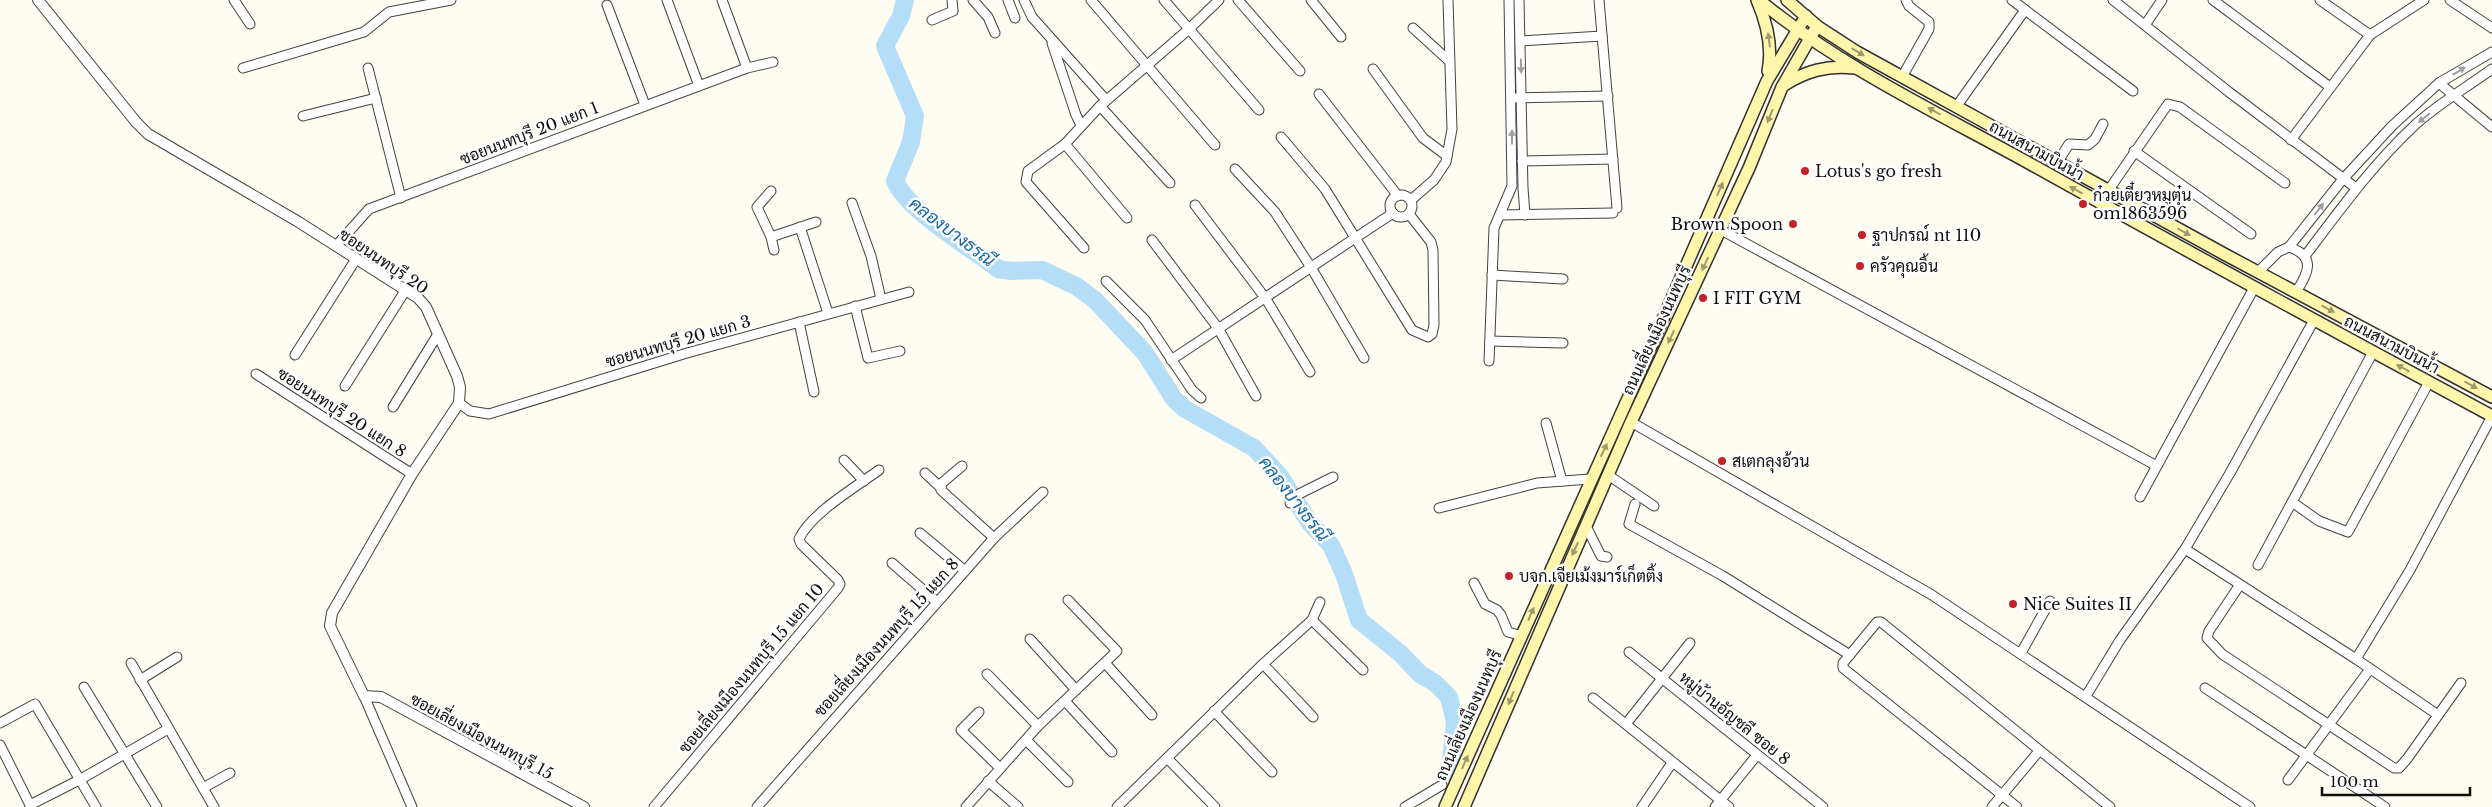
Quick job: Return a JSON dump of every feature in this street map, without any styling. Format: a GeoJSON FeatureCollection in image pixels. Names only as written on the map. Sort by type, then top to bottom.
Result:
{"type":"FeatureCollection","features":[{"type":"Feature","properties":{"kind":"main road","name":"ถนนสนามบินน้ำ"},"geometry":{"type":"LineString","coordinates":[[1758,0],[1796,31],[1860,69],[2218,269],[2492,416]]}},
{"type":"Feature","properties":{"kind":"main road"},"geometry":{"type":"LineString","coordinates":[[1758,0],[1769,36],[1771,58],[1767,80]]}},
{"type":"Feature","properties":{"kind":"main road","name":"ถนนสนามบินน้ำ"},"geometry":{"type":"LineString","coordinates":[[1787,0],[1817,26],[1857,52],[2108,191],[2492,397]]}},
{"type":"Feature","properties":{"kind":"main road","name":"ถนนเลี่ยงเมืองนนทบุรี"},"geometry":{"type":"LineString","coordinates":[[1445,807],[1590,479],[1634,385],[1767,80],[1806,16]]}},
{"type":"Feature","properties":{"kind":"main road","name":"ถนนเลี่ยงเมืองนนทบุรี"},"geometry":{"type":"LineString","coordinates":[[1464,807],[1631,422],[1749,168],[1782,87],[1817,26]]}},
{"type":"Feature","properties":{"kind":"main road"},"geometry":{"type":"LineString","coordinates":[[1782,87],[1801,74],[1827,67],[1860,69]]}},
{"type":"Feature","properties":{"kind":"main road"},"geometry":{"type":"LineString","coordinates":[[2218,269],[2226,255]]}},
{"type":"Feature","properties":{"kind":"main road"},"geometry":{"type":"LineString","coordinates":[[2429,382],[2437,367]]}},
{"type":"Feature","properties":{"kind":"main road","name":"ถนนเลี่ยงเมืองนนทบุรี"},"geometry":{"type":"LineString","coordinates":[[1522,636],[1530,652]]}},
{"type":"Feature","properties":{"kind":"street","name":"ซอยนนทบุรี 20"},"geometry":{"type":"LineString","coordinates":[[38,0],[136,122],[148,134],[336,246],[422,301],[457,376],[460,387],[459,403]]}},
{"type":"Feature","properties":{"kind":"street"},"geometry":{"type":"LineString","coordinates":[[234,0],[250,24]]}},
{"type":"Feature","properties":{"kind":"street"},"geometry":{"type":"LineString","coordinates":[[243,68],[364,32],[389,12],[451,0]]}},
{"type":"Feature","properties":{"kind":"street"},"geometry":{"type":"LineString","coordinates":[[667,0],[698,86]]}},
{"type":"Feature","properties":{"kind":"street"},"geometry":{"type":"LineString","coordinates":[[722,0],[746,68]]}},
{"type":"Feature","properties":{"kind":"street"},"geometry":{"type":"LineString","coordinates":[[932,20],[953,11],[952,0]]}},
{"type":"Feature","properties":{"kind":"street"},"geometry":{"type":"LineString","coordinates":[[973,0],[988,17],[995,33]]}},
{"type":"Feature","properties":{"kind":"street"},"geometry":{"type":"LineString","coordinates":[[1008,0],[1015,18]]}},
{"type":"Feature","properties":{"kind":"street"},"geometry":{"type":"LineString","coordinates":[[1024,0],[1032,17],[1170,184]]}},
{"type":"Feature","properties":{"kind":"street"},"geometry":{"type":"LineString","coordinates":[[1091,0],[1215,145]]}},
{"type":"Feature","properties":{"kind":"street"},"geometry":{"type":"LineString","coordinates":[[1164,0],[1259,110]]}},
{"type":"Feature","properties":{"kind":"street"},"geometry":{"type":"LineString","coordinates":[[1084,248],[1026,182],[1028,171],[1065,144],[1103,103],[1189,29],[1218,0]]}},
{"type":"Feature","properties":{"kind":"street"},"geometry":{"type":"LineString","coordinates":[[1238,0],[1300,71]]}},
{"type":"Feature","properties":{"kind":"street"},"geometry":{"type":"LineString","coordinates":[[1311,0],[1341,37]]}},
{"type":"Feature","properties":{"kind":"street"},"geometry":{"type":"LineString","coordinates":[[1410,200],[1434,180],[1446,162],[1452,129],[1448,60],[1448,0]]}},
{"type":"Feature","properties":{"kind":"street"},"geometry":{"type":"LineString","coordinates":[[1510,0],[1525,215]]}},
{"type":"Feature","properties":{"kind":"street"},"geometry":{"type":"LineString","coordinates":[[1489,361],[1494,228],[1512,186],[1520,40],[1519,0]]}},
{"type":"Feature","properties":{"kind":"street"},"geometry":{"type":"LineString","coordinates":[[1500,215],[1615,211],[1613,159],[1599,0]]}},
{"type":"Feature","properties":{"kind":"street"},"geometry":{"type":"LineString","coordinates":[[1902,76],[1929,29],[1929,22],[1909,6],[1906,0]]}},
{"type":"Feature","properties":{"kind":"street"},"geometry":{"type":"LineString","coordinates":[[2012,0],[2133,91]]}},
{"type":"Feature","properties":{"kind":"street"},"geometry":{"type":"LineString","coordinates":[[2113,0],[2291,140],[2356,188]]}},
{"type":"Feature","properties":{"kind":"street"},"geometry":{"type":"LineString","coordinates":[[2145,25],[2162,0]]}},
{"type":"Feature","properties":{"kind":"street"},"geometry":{"type":"LineString","coordinates":[[2213,0],[2330,87]]}},
{"type":"Feature","properties":{"kind":"street"},"geometry":{"type":"LineString","coordinates":[[2320,0],[2370,35]]}},
{"type":"Feature","properties":{"kind":"street"},"geometry":{"type":"LineString","coordinates":[[2291,140],[2370,35],[2424,0]]}},
{"type":"Feature","properties":{"kind":"street"},"geometry":{"type":"LineString","coordinates":[[2450,0],[2492,28]]}},
{"type":"Feature","properties":{"kind":"street"},"geometry":{"type":"LineString","coordinates":[[607,5],[644,105]]}},
{"type":"Feature","properties":{"kind":"street"},"geometry":{"type":"LineString","coordinates":[[1956,107],[2025,10]]}},
{"type":"Feature","properties":{"kind":"street"},"geometry":{"type":"LineString","coordinates":[[1414,28],[1448,60]]}},
{"type":"Feature","properties":{"kind":"street"},"geometry":{"type":"LineString","coordinates":[[1520,40],[1602,36]]}},
{"type":"Feature","properties":{"kind":"street"},"geometry":{"type":"LineString","coordinates":[[1051,39],[1081,125]]}},
{"type":"Feature","properties":{"kind":"street"},"geometry":{"type":"LineString","coordinates":[[2258,272],[2278,252],[2290,247],[2343,179],[2392,126],[2439,83],[2492,52]]}},
{"type":"Feature","properties":{"kind":"street","name":"ซอยนนทบุรี 20 แยก 1"},"geometry":{"type":"LineString","coordinates":[[336,246],[370,210],[644,105],[746,68],[773,62]]}},
{"type":"Feature","properties":{"kind":"street"},"geometry":{"type":"LineString","coordinates":[[368,68],[401,198]]}},
{"type":"Feature","properties":{"kind":"street"},"geometry":{"type":"LineString","coordinates":[[1373,69],[1423,138],[1447,156]]}},
{"type":"Feature","properties":{"kind":"street"},"geometry":{"type":"LineString","coordinates":[[2305,256],[2356,188],[2415,125],[2452,95],[2492,69]]}},
{"type":"Feature","properties":{"kind":"street"},"geometry":{"type":"LineString","coordinates":[[2439,83],[2492,127]]}},
{"type":"Feature","properties":{"kind":"street"},"geometry":{"type":"LineString","coordinates":[[1319,94],[1398,196]]}},
{"type":"Feature","properties":{"kind":"street"},"geometry":{"type":"LineString","coordinates":[[1517,98],[1608,96]]}},
{"type":"Feature","properties":{"kind":"street"},"geometry":{"type":"LineString","coordinates":[[303,116],[376,98]]}},
{"type":"Feature","properties":{"kind":"street"},"geometry":{"type":"LineString","coordinates":[[2108,191],[2166,106],[2172,104],[2197,119],[2285,183]]}},
{"type":"Feature","properties":{"kind":"street"},"geometry":{"type":"LineString","coordinates":[[2057,163],[2069,144],[2088,145],[2095,140],[2103,124]]}},
{"type":"Feature","properties":{"kind":"street"},"geometry":{"type":"LineString","coordinates":[[1281,137],[1323,186],[1357,238],[1412,330],[1428,337],[1434,331],[1433,250],[1431,242],[1409,214]]}},
{"type":"Feature","properties":{"kind":"street"},"geometry":{"type":"LineString","coordinates":[[1065,144],[1127,218]]}},
{"type":"Feature","properties":{"kind":"street"},"geometry":{"type":"LineString","coordinates":[[2134,151],[2251,234]]}},
{"type":"Feature","properties":{"kind":"street"},"geometry":{"type":"LineString","coordinates":[[1522,161],[1613,159]]}},
{"type":"Feature","properties":{"kind":"street"},"geometry":{"type":"LineString","coordinates":[[1235,169],[1274,212],[1312,269],[1364,358]]}},
{"type":"Feature","properties":{"kind":"street"},"geometry":{"type":"LineString","coordinates":[[1512,186],[1522,188]]}},
{"type":"Feature","properties":{"kind":"street"},"geometry":{"type":"LineString","coordinates":[[772,191],[757,207],[771,237],[774,250]]}},
{"type":"Feature","properties":{"kind":"street"},"geometry":{"type":"LineString","coordinates":[[1405,196],[1410,200],[1412,208],[1409,214],[1402,217],[1393,214],[1390,205],[1394,198],[1405,196]]}},
{"type":"Feature","properties":{"kind":"street"},"geometry":{"type":"LineString","coordinates":[[852,203],[870,256],[880,299]]}},
{"type":"Feature","properties":{"kind":"street"},"geometry":{"type":"LineString","coordinates":[[1195,205],[1266,299],[1310,372]]}},
{"type":"Feature","properties":{"kind":"street"},"geometry":{"type":"LineString","coordinates":[[1171,360],[1393,214]]}},
{"type":"Feature","properties":{"kind":"street"},"geometry":{"type":"LineString","coordinates":[[771,237],[816,222]]}},
{"type":"Feature","properties":{"kind":"street"},"geometry":{"type":"LineString","coordinates":[[800,227],[828,313]]}},
{"type":"Feature","properties":{"kind":"street"},"geometry":{"type":"LineString","coordinates":[[1720,230],[2157,466]]}},
{"type":"Feature","properties":{"kind":"street"},"geometry":{"type":"LineString","coordinates":[[1152,240],[1218,328],[1256,396]]}},
{"type":"Feature","properties":{"kind":"street"},"geometry":{"type":"LineString","coordinates":[[2290,247],[2299,250],[2305,256],[2307,272],[2296,292]]}},
{"type":"Feature","properties":{"kind":"street"},"geometry":{"type":"LineString","coordinates":[[295,355],[356,259]]}},
{"type":"Feature","properties":{"kind":"street"},"geometry":{"type":"LineString","coordinates":[[1492,275],[1563,279]]}},
{"type":"Feature","properties":{"kind":"street"},"geometry":{"type":"LineString","coordinates":[[1106,281],[1145,320],[1192,390],[1201,398]]}},
{"type":"Feature","properties":{"kind":"street"},"geometry":{"type":"LineString","coordinates":[[2140,497],[2254,288]]}},
{"type":"Feature","properties":{"kind":"street"},"geometry":{"type":"LineString","coordinates":[[345,386],[405,291]]}},
{"type":"Feature","properties":{"kind":"street","name":"ซอยนนทบุรี 20 แยก 3"},"geometry":{"type":"LineString","coordinates":[[459,403],[470,411],[489,414],[687,353],[909,292]]}},
{"type":"Feature","properties":{"kind":"street"},"geometry":{"type":"LineString","coordinates":[[855,306],[868,358],[900,351]]}},
{"type":"Feature","properties":{"kind":"street"},"geometry":{"type":"LineString","coordinates":[[2086,696],[2120,640],[2185,549],[2230,473],[2314,320]]}},
{"type":"Feature","properties":{"kind":"street"},"geometry":{"type":"LineString","coordinates":[[799,322],[814,392]]}},
{"type":"Feature","properties":{"kind":"street"},"geometry":{"type":"LineString","coordinates":[[393,407],[438,334]]}},
{"type":"Feature","properties":{"kind":"street"},"geometry":{"type":"LineString","coordinates":[[1490,341],[1562,343]]}},
{"type":"Feature","properties":{"kind":"street"},"geometry":{"type":"LineString","coordinates":[[2258,565],[2373,352]]}},
{"type":"Feature","properties":{"kind":"street","name":"ซอยนนทบุรี 20 แยก 8"},"geometry":{"type":"LineString","coordinates":[[256,374],[412,474]]}},
{"type":"Feature","properties":{"kind":"street"},"geometry":{"type":"LineString","coordinates":[[2292,502],[2320,521],[2348,532],[2429,382]]}},
{"type":"Feature","properties":{"kind":"street"},"geometry":{"type":"LineString","coordinates":[[412,807],[364,696],[332,633],[330,619],[412,474],[459,403]]}},
{"type":"Feature","properties":{"kind":"street"},"geometry":{"type":"LineString","coordinates":[[2356,659],[2410,570],[2492,416]]}},
{"type":"Feature","properties":{"kind":"street"},"geometry":{"type":"LineString","coordinates":[[1631,422],[1932,595],[2250,807]]}},
{"type":"Feature","properties":{"kind":"street"},"geometry":{"type":"LineString","coordinates":[[1546,423],[1562,481]]}},
{"type":"Feature","properties":{"kind":"street"},"geometry":{"type":"LineString","coordinates":[[844,460],[864,481]]}},
{"type":"Feature","properties":{"kind":"street"},"geometry":{"type":"LineString","coordinates":[[940,487],[962,466]]}},
{"type":"Feature","properties":{"kind":"street","name":"ซอยเลี่ยงเมืองนนทบุรี 15 แยก 10"},"geometry":{"type":"LineString","coordinates":[[654,807],[838,588],[840,584],[838,580],[801,544],[799,539],[802,533],[824,511],[879,470]]}},
{"type":"Feature","properties":{"kind":"street"},"geometry":{"type":"LineString","coordinates":[[925,473],[994,538]]}},
{"type":"Feature","properties":{"kind":"street"},"geometry":{"type":"LineString","coordinates":[[1608,475],[1654,506]]}},
{"type":"Feature","properties":{"kind":"street"},"geometry":{"type":"LineString","coordinates":[[1290,502],[1299,494],[1332,477]]}},
{"type":"Feature","properties":{"kind":"street"},"geometry":{"type":"LineString","coordinates":[[1439,508],[1529,485],[1590,479]]}},
{"type":"Feature","properties":{"kind":"street","name":"ซอยเลี่ยงเมืองนนทบุรี 15 แยก 8"},"geometry":{"type":"LineString","coordinates":[[757,807],[994,538],[1043,492]]}},
{"type":"Feature","properties":{"kind":"street"},"geometry":{"type":"LineString","coordinates":[[1635,504],[1629,524],[1723,576],[1850,655]]}},
{"type":"Feature","properties":{"kind":"street"},"geometry":{"type":"LineString","coordinates":[[1586,526],[1601,556],[1607,557]]}},
{"type":"Feature","properties":{"kind":"street"},"geometry":{"type":"LineString","coordinates":[[920,534],[965,571]]}},
{"type":"Feature","properties":{"kind":"street"},"geometry":{"type":"LineString","coordinates":[[2185,549],[2239,586],[2356,659],[2438,715]]}},
{"type":"Feature","properties":{"kind":"street"},"geometry":{"type":"LineString","coordinates":[[892,563],[937,602]]}},
{"type":"Feature","properties":{"kind":"street"},"geometry":{"type":"LineString","coordinates":[[1474,584],[1485,604],[1498,610],[1501,614],[1508,632],[1522,636]]}},
{"type":"Feature","properties":{"kind":"street"},"geometry":{"type":"LineString","coordinates":[[2239,586],[2209,631],[2207,638],[2210,643],[2222,654],[2389,765],[2399,768],[2461,683]]}},
{"type":"Feature","properties":{"kind":"street"},"geometry":{"type":"LineString","coordinates":[[966,807],[1038,726],[1118,651],[1068,600]]}},
{"type":"Feature","properties":{"kind":"street"},"geometry":{"type":"LineString","coordinates":[[2021,653],[2050,601]]}},
{"type":"Feature","properties":{"kind":"street"},"geometry":{"type":"LineString","coordinates":[[1117,807],[1263,664],[1312,620],[1320,602]]}},
{"type":"Feature","properties":{"kind":"street"},"geometry":{"type":"LineString","coordinates":[[1312,620],[1363,670]]}},
{"type":"Feature","properties":{"kind":"street"},"geometry":{"type":"LineString","coordinates":[[2017,807],[1842,668],[1843,663],[1874,625],[1881,622],[2110,807]]}},
{"type":"Feature","properties":{"kind":"street"},"geometry":{"type":"LineString","coordinates":[[1030,639],[1076,690]]}},
{"type":"Feature","properties":{"kind":"street"},"geometry":{"type":"LineString","coordinates":[[1626,724],[1690,643]]}},
{"type":"Feature","properties":{"kind":"street","name":"หมู่บ้านอัญชลี ซอย 8"},"geometry":{"type":"LineString","coordinates":[[1629,652],[1823,807]]}},
{"type":"Feature","properties":{"kind":"street"},"geometry":{"type":"LineString","coordinates":[[140,680],[177,657]]}},
{"type":"Feature","properties":{"kind":"street"},"geometry":{"type":"LineString","coordinates":[[1105,663],[1152,715]]}},
{"type":"Feature","properties":{"kind":"street"},"geometry":{"type":"LineString","coordinates":[[131,664],[213,807]]}},
{"type":"Feature","properties":{"kind":"street"},"geometry":{"type":"LineString","coordinates":[[1263,664],[1314,717]]}},
{"type":"Feature","properties":{"kind":"street"},"geometry":{"type":"LineString","coordinates":[[2288,780],[2370,669]]}},
{"type":"Feature","properties":{"kind":"street"},"geometry":{"type":"LineString","coordinates":[[987,674],[1038,726]]}},
{"type":"Feature","properties":{"kind":"street"},"geometry":{"type":"LineString","coordinates":[[84,687],[157,807]]}},
{"type":"Feature","properties":{"kind":"street"},"geometry":{"type":"LineString","coordinates":[[2205,688],[2385,807]]}},
{"type":"Feature","properties":{"kind":"street","name":"ซอยเลี่ยงเมืองนนทบุรี 15"},"geometry":{"type":"LineString","coordinates":[[364,696],[381,697],[584,807]]}},
{"type":"Feature","properties":{"kind":"street"},"geometry":{"type":"LineString","coordinates":[[1593,698],[1672,763],[1718,804],[1729,807]]}},
{"type":"Feature","properties":{"kind":"street"},"geometry":{"type":"LineString","coordinates":[[1065,701],[1112,752]]}},
{"type":"Feature","properties":{"kind":"street"},"geometry":{"type":"LineString","coordinates":[[0,723],[35,704],[96,807]]}},
{"type":"Feature","properties":{"kind":"street"},"geometry":{"type":"LineString","coordinates":[[1214,711],[1272,772]]}},
{"type":"Feature","properties":{"kind":"street"},"geometry":{"type":"LineString","coordinates":[[979,712],[961,730],[1000,768]]}},
{"type":"Feature","properties":{"kind":"street"},"geometry":{"type":"LineString","coordinates":[[0,745],[30,806],[168,729]]}},
{"type":"Feature","properties":{"kind":"street"},"geometry":{"type":"LineString","coordinates":[[1026,740],[1068,782]]}},
{"type":"Feature","properties":{"kind":"street"},"geometry":{"type":"LineString","coordinates":[[1992,807],[2039,751]]}},
{"type":"Feature","properties":{"kind":"street"},"geometry":{"type":"LineString","coordinates":[[1718,804],[1756,754]]}},
{"type":"Feature","properties":{"kind":"street"},"geometry":{"type":"LineString","coordinates":[[1167,758],[1215,807]]}},
{"type":"Feature","properties":{"kind":"street"},"geometry":{"type":"LineString","coordinates":[[1642,807],[1672,763]]}},
{"type":"Feature","properties":{"kind":"street"},"geometry":{"type":"LineString","coordinates":[[203,788],[230,773]]}},
{"type":"Feature","properties":{"kind":"street"},"geometry":{"type":"LineString","coordinates":[[988,781],[1018,807]]}},
{"type":"Feature","properties":{"kind":"street"},"geometry":{"type":"LineString","coordinates":[[1405,807],[1442,785]]}},
{"type":"Feature","properties":{"kind":"waterway","name":"คลองบางธรณี"},"geometry":{"type":"LineString","coordinates":[[905,0],[901,16],[885,46],[915,116],[911,142],[895,181],[902,192],[926,216],[998,269],[1011,271],[1042,270],[1076,286],[1095,300],[1145,353],[1174,399],[1185,409],[1254,448],[1279,475],[1310,523],[1331,545],[1344,574],[1359,620],[1401,654],[1420,674],[1435,683],[1449,697],[1455,722],[1450,772]]}},
{"type":"Feature","properties":{"kind":"place","name":"Lotus's go fresh"},"geometry":{"type":"Point","coordinates":[1805,171]}},
{"type":"Feature","properties":{"kind":"place","name":"ก๋วยเตี๋ยวหมูตุ๋น om1863596"},"geometry":{"type":"Point","coordinates":[2083,204]}},
{"type":"Feature","properties":{"kind":"place","name":"Brown Spoon"},"geometry":{"type":"Point","coordinates":[1793,224]}},
{"type":"Feature","properties":{"kind":"place","name":"ฐาปกรณ์ nt 110"},"geometry":{"type":"Point","coordinates":[1862,235]}},
{"type":"Feature","properties":{"kind":"place","name":"ครัวคุณอิ้น"},"geometry":{"type":"Point","coordinates":[1860,266]}},
{"type":"Feature","properties":{"kind":"place","name":"I FIT GYM"},"geometry":{"type":"Point","coordinates":[1703,298]}},
{"type":"Feature","properties":{"kind":"place","name":"สเตกลุงอ้วน"},"geometry":{"type":"Point","coordinates":[1722,461]}},
{"type":"Feature","properties":{"kind":"place","name":"บจก.เจียเม้งมาร์เก็ตติ้ง"},"geometry":{"type":"Point","coordinates":[1509,576]}},
{"type":"Feature","properties":{"kind":"place","name":"Nice Suites II"},"geometry":{"type":"Point","coordinates":[2013,604]}}]}
